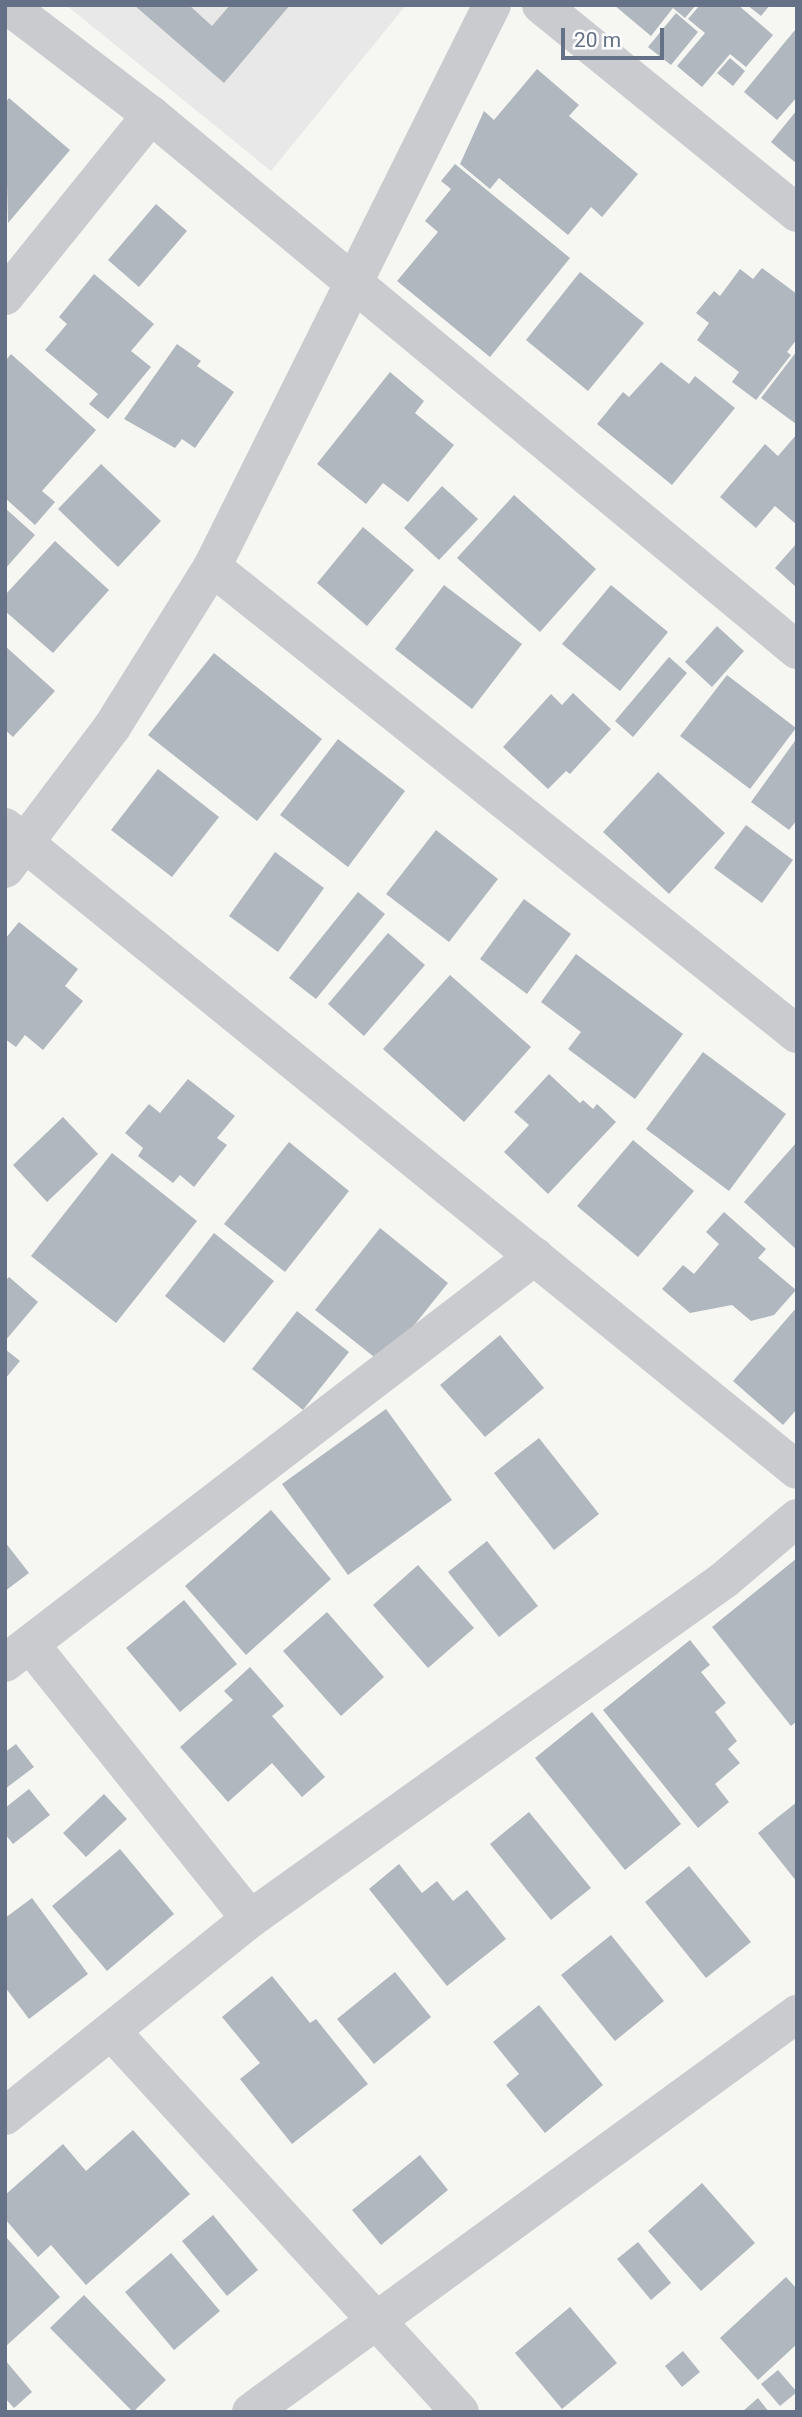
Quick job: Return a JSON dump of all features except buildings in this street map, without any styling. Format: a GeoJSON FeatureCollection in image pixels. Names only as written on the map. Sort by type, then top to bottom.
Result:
{"type":"FeatureCollection","features":[{"type":"Feature","properties":{"kind":"street"},"geometry":{"type":"LineString","coordinates":[[7,5],[151,115],[797,650]]}},
{"type":"Feature","properties":{"kind":"street"},"geometry":{"type":"LineString","coordinates":[[492,5],[212,567],[112,727],[12,847],[535,1256],[797,1470]]}},
{"type":"Feature","properties":{"kind":"street"},"geometry":{"type":"LineString","coordinates":[[541,5],[797,213]]}},
{"type":"Feature","properties":{"kind":"street"},"geometry":{"type":"LineString","coordinates":[[5,296],[151,115]]}},
{"type":"Feature","properties":{"kind":"street"},"geometry":{"type":"LineString","coordinates":[[212,567],[797,1034]]}},
{"type":"Feature","properties":{"kind":"street"},"geometry":{"type":"LineString","coordinates":[[250,1919],[18,1653],[535,1256]]}},
{"type":"Feature","properties":{"kind":"street"},"geometry":{"type":"LineString","coordinates":[[5,2116],[250,1919],[724,1580],[797,1518]]}},
{"type":"Feature","properties":{"kind":"street"},"geometry":{"type":"LineString","coordinates":[[251,2412],[374,2319],[793,2024]]}},
{"type":"Feature","properties":{"kind":"street"},"geometry":{"type":"LineString","coordinates":[[112,2032],[460,2412]]}},
{"type":"Feature","properties":{"kind":"shaded area"},"geometry":{"type":"Polygon","coordinates":[[[66,5],[406,5],[271,171],[66,5]]]}}]}
